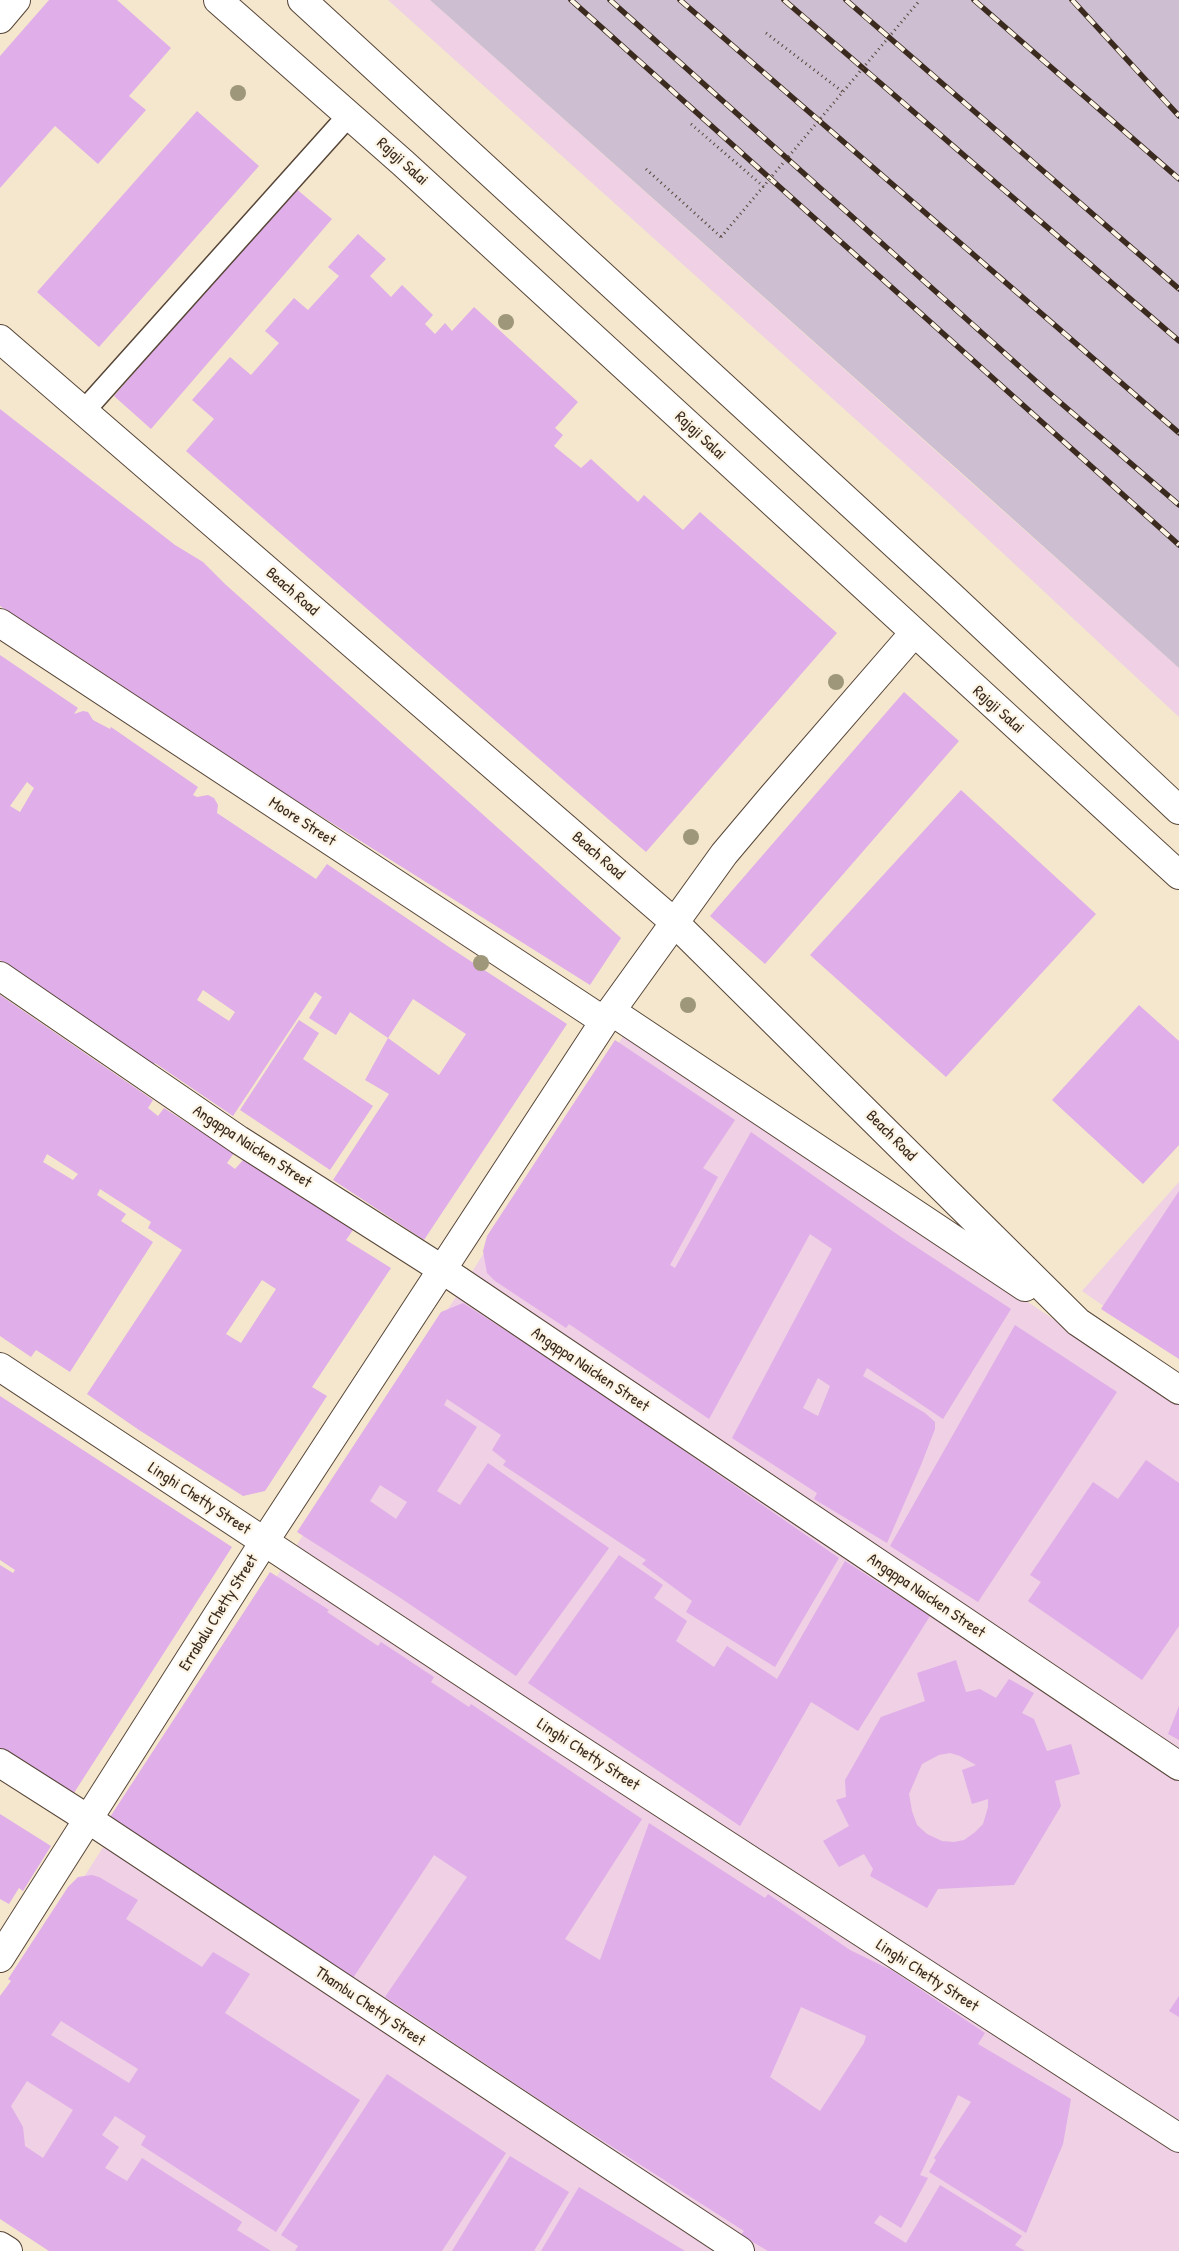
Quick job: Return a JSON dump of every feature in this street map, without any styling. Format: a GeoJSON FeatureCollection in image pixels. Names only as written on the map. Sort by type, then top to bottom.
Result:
{"type":"FeatureCollection","features":[{"type":"Feature","properties":{"kind":"street"},"geometry":{"type":"LineString","coordinates":[[0,19],[16,0]]}},
{"type":"Feature","properties":{"kind":"street","name":"Rajaji Salai"},"geometry":{"type":"LineString","coordinates":[[218,0],[410,169],[1179,875]]}},
{"type":"Feature","properties":{"kind":"street"},"geometry":{"type":"LineString","coordinates":[[302,0],[950,595],[1179,810]]}},
{"type":"Feature","properties":{"kind":"street","name":"Beach Road"},"geometry":{"type":"LineString","coordinates":[[0,339],[82,412],[674,922],[1078,1322],[1179,1390]]}},
{"type":"Feature","properties":{"kind":"street","name":"Moore Street"},"geometry":{"type":"LineString","coordinates":[[0,623],[1078,1322]]}},
{"type":"Feature","properties":{"kind":"street","name":"Errabalu Chetty Street"},"geometry":{"type":"LineString","coordinates":[[0,1958],[264,1542],[608,1016],[724,854],[914,633]]}},
{"type":"Feature","properties":{"kind":"street","name":"Angappa Naicken Street"},"geometry":{"type":"LineString","coordinates":[[0,976],[239,1140],[443,1270],[1179,1766]]}},
{"type":"Feature","properties":{"kind":"street","name":"Linghi Chetty Street"},"geometry":{"type":"LineString","coordinates":[[0,1368],[860,1933],[1179,2138]]}},
{"type":"Feature","properties":{"kind":"street","name":"Thambu Chetty Street"},"geometry":{"type":"LineString","coordinates":[[0,1763],[88,1819],[740,2251]]}},
{"type":"Feature","properties":{"kind":"street"},"geometry":{"type":"LineString","coordinates":[[0,2246],[8,2251]]}},
{"type":"Feature","properties":{"kind":"lane"},"geometry":{"type":"LineString","coordinates":[[82,412],[349,115]]}},
{"type":"Feature","properties":{"kind":"path"},"geometry":{"type":"LineString","coordinates":[[646,169],[721,237],[920,0]]}},
{"type":"Feature","properties":{"kind":"path"},"geometry":{"type":"LineString","coordinates":[[766,33],[843,92]]}},
{"type":"Feature","properties":{"kind":"path"},"geometry":{"type":"LineString","coordinates":[[691,124],[764,187]]}},
{"type":"Feature","properties":{"kind":"shaded area"},"geometry":{"type":"Polygon","coordinates":[[[388,0],[430,0],[1179,668],[1179,717],[950,504],[388,0]]]}},
{"type":"Feature","properties":{"kind":"shaded area"},"geometry":{"type":"Polygon","coordinates":[[[430,0],[1179,0],[1179,668],[966,477],[430,0]]]}},
{"type":"Feature","properties":{"kind":"shaded area"},"geometry":{"type":"Polygon","coordinates":[[[625,1033],[1179,1403],[1179,2251],[85,2251],[0,2197],[0,2008],[625,1033]]]}},
{"type":"Feature","properties":{"kind":"shaded area"},"geometry":{"type":"Polygon","coordinates":[[[1179,1182],[1179,1358],[1082,1291],[1179,1182]]]}},
{"type":"Feature","properties":{"kind":"building"},"geometry":{"type":"Polygon","coordinates":[[[49,0],[117,0],[171,48],[129,96],[146,110],[98,164],[55,126],[0,188],[0,56],[49,0]]]}},
{"type":"Feature","properties":{"kind":"building"},"geometry":{"type":"Polygon","coordinates":[[[197,111],[259,166],[99,347],[37,292],[197,111]]]}},
{"type":"Feature","properties":{"kind":"building"},"geometry":{"type":"Polygon","coordinates":[[[294,187],[332,219],[151,429],[114,396],[294,187]]]}},
{"type":"Feature","properties":{"kind":"building"},"geometry":{"type":"Polygon","coordinates":[[[358,234],[386,259],[370,276],[391,297],[402,285],[433,315],[425,324],[435,334],[445,323],[452,331],[474,307],[578,402],[555,428],[563,435],[554,446],[581,468],[591,459],[638,502],[644,495],[683,530],[700,512],[837,633],[646,852],[186,451],[214,419],[192,400],[230,357],[251,375],[279,343],[265,331],[294,298],[308,310],[339,276],[328,267],[358,234]]]}},
{"type":"Feature","properties":{"kind":"building"},"geometry":{"type":"Polygon","coordinates":[[[0,409],[175,545],[203,562],[225,584],[621,938],[590,985],[147,707],[0,606],[0,409]]]}},
{"type":"Feature","properties":{"kind":"building"},"geometry":{"type":"Polygon","coordinates":[[[0,655],[78,708],[74,714],[83,711],[88,712],[93,720],[110,729],[111,727],[198,787],[193,795],[197,797],[208,795],[214,798],[218,805],[217,813],[316,879],[327,864],[567,1024],[424,1240],[333,1180],[389,1094],[365,1080],[388,1038],[350,1012],[336,1035],[309,1018],[322,997],[315,992],[233,1116],[155,1063],[154,1065],[0,960],[0,655]],[[27,782],[10,806],[20,812],[34,788],[27,782]],[[203,990],[197,1000],[229,1021],[235,1012],[203,990]],[[413,999],[388,1038],[439,1075],[466,1034],[413,999]]]}},
{"type":"Feature","properties":{"kind":"building"},"geometry":{"type":"Polygon","coordinates":[[[904,692],[959,741],[765,964],[710,916],[904,692]]]}},
{"type":"Feature","properties":{"kind":"building"},"geometry":{"type":"Polygon","coordinates":[[[961,790],[1096,914],[946,1077],[810,955],[961,790]]]}},
{"type":"Feature","properties":{"kind":"building"},"geometry":{"type":"Polygon","coordinates":[[[0,995],[153,1100],[148,1108],[158,1116],[164,1108],[234,1153],[227,1163],[235,1169],[244,1159],[353,1230],[346,1240],[391,1268],[312,1387],[327,1396],[265,1491],[243,1496],[139,1430],[87,1394],[182,1250],[148,1228],[151,1222],[100,1189],[97,1195],[126,1214],[121,1221],[153,1242],[70,1372],[36,1350],[31,1357],[0,1336],[0,995]],[[47,1154],[43,1162],[73,1180],[78,1174],[47,1154]],[[262,1280],[226,1334],[241,1343],[276,1289],[262,1280]]]}},
{"type":"Feature","properties":{"kind":"building"},"geometry":{"type":"Polygon","coordinates":[[[1139,1005],[1179,1041],[1179,1145],[1143,1184],[1052,1100],[1139,1005]]]}},
{"type":"Feature","properties":{"kind":"building"},"geometry":{"type":"Polygon","coordinates":[[[299,1020],[319,1033],[303,1059],[373,1106],[330,1170],[240,1110],[299,1020]]]}},
{"type":"Feature","properties":{"kind":"building"},"geometry":{"type":"Polygon","coordinates":[[[615,1040],[735,1120],[703,1168],[718,1177],[670,1265],[675,1268],[751,1132],[901,1237],[1011,1309],[943,1419],[867,1368],[863,1376],[925,1413],[935,1422],[935,1429],[921,1465],[887,1543],[814,1499],[817,1493],[732,1438],[832,1249],[810,1234],[709,1419],[569,1324],[566,1328],[495,1281],[487,1273],[483,1251],[487,1236],[615,1040]],[[818,1378],[803,1408],[818,1416],[830,1386],[818,1378]]]}},
{"type":"Feature","properties":{"kind":"building"},"geometry":{"type":"Polygon","coordinates":[[[1179,1191],[1179,1359],[1101,1309],[1179,1191]]]}},
{"type":"Feature","properties":{"kind":"building"},"geometry":{"type":"Polygon","coordinates":[[[463,1303],[570,1372],[839,1558],[775,1667],[686,1612],[692,1601],[642,1564],[646,1560],[503,1465],[506,1461],[492,1450],[501,1435],[447,1399],[444,1405],[477,1427],[437,1491],[460,1505],[488,1463],[609,1548],[516,1676],[399,1597],[297,1532],[441,1312],[463,1303]],[[380,1485],[370,1501],[396,1519],[407,1502],[380,1485]]]}},
{"type":"Feature","properties":{"kind":"building"},"geometry":{"type":"Polygon","coordinates":[[[1015,1325],[1117,1392],[978,1602],[890,1546],[1015,1325]]]}},
{"type":"Feature","properties":{"kind":"building"},"geometry":{"type":"Polygon","coordinates":[[[0,1396],[232,1547],[72,1796],[0,1749],[0,1565],[13,1573],[15,1570],[0,1560],[0,1396]]]}},
{"type":"Feature","properties":{"kind":"building"},"geometry":{"type":"Polygon","coordinates":[[[1146,1460],[1179,1483],[1179,1626],[1142,1680],[1028,1601],[1041,1582],[1030,1575],[1093,1482],[1118,1499],[1146,1460]]]}},
{"type":"Feature","properties":{"kind":"building"},"geometry":{"type":"Polygon","coordinates":[[[619,1555],[663,1585],[654,1598],[687,1621],[676,1641],[714,1667],[727,1646],[777,1679],[845,1561],[930,1616],[858,1731],[811,1702],[740,1826],[528,1683],[619,1555]]]}},
{"type":"Feature","properties":{"kind":"building"},"geometry":{"type":"Polygon","coordinates":[[[270,1572],[329,1610],[327,1612],[378,1646],[381,1642],[434,1677],[431,1682],[469,1707],[471,1704],[642,1819],[565,1939],[600,1960],[649,1823],[765,1898],[768,1894],[850,1950],[893,1971],[985,2033],[978,2044],[1071,2099],[1063,2144],[1026,2233],[929,2172],[936,2160],[934,2158],[971,2102],[958,2095],[920,2175],[928,2178],[901,2228],[880,2215],[874,2223],[906,2243],[940,2185],[1022,2236],[1015,2245],[1025,2251],[768,2251],[741,2235],[744,2231],[561,2114],[385,1997],[467,1877],[434,1855],[353,1978],[110,1817],[270,1572]],[[801,2007],[770,2077],[820,2111],[864,2043],[866,2036],[801,2007]]]}},
{"type":"Feature","properties":{"kind":"building"},"geometry":{"type":"Polygon","coordinates":[[[956,1660],[966,1692],[980,1689],[996,1698],[1009,1679],[1034,1693],[1022,1713],[1034,1719],[1047,1751],[1071,1744],[1080,1774],[1055,1781],[1061,1806],[1014,1885],[938,1889],[927,1908],[870,1876],[873,1869],[864,1854],[839,1867],[823,1841],[849,1826],[836,1800],[846,1797],[845,1780],[881,1717],[925,1701],[917,1673],[956,1660]],[[950,1753],[939,1755],[922,1764],[909,1794],[917,1825],[927,1834],[942,1841],[954,1842],[964,1840],[974,1833],[983,1824],[988,1807],[988,1799],[972,1804],[962,1770],[976,1765],[950,1753]]]}},
{"type":"Feature","properties":{"kind":"building"},"geometry":{"type":"Polygon","coordinates":[[[1179,1706],[1179,1740],[1168,1734],[1179,1706]]]}},
{"type":"Feature","properties":{"kind":"building"},"geometry":{"type":"Polygon","coordinates":[[[0,1814],[51,1846],[23,1891],[19,1888],[9,1904],[0,1899],[0,1814]]]}},
{"type":"Feature","properties":{"kind":"building"},"geometry":{"type":"Polygon","coordinates":[[[92,1875],[99,1877],[138,1900],[126,1919],[202,1967],[213,1952],[250,1974],[225,2013],[360,2100],[276,2232],[141,2145],[146,2136],[115,2116],[102,2135],[119,2147],[105,2168],[127,2181],[142,2158],[242,2222],[237,2230],[271,2251],[49,2251],[0,2219],[0,1996],[11,1981],[8,1979],[68,1887],[78,1877],[92,1875]],[[61,2021],[51,2035],[129,2083],[138,2069],[61,2021]],[[27,2081],[11,2106],[23,2127],[25,2146],[43,2158],[73,2110],[27,2081]]]}},
{"type":"Feature","properties":{"kind":"building"},"geometry":{"type":"Polygon","coordinates":[[[1179,1996],[1179,2017],[1169,2011],[1179,1996]]]}},
{"type":"Feature","properties":{"kind":"building"},"geometry":{"type":"Polygon","coordinates":[[[387,2074],[506,2153],[442,2251],[295,2251],[298,2246],[281,2235],[387,2074]]]}},
{"type":"Feature","properties":{"kind":"building"},"geometry":{"type":"Polygon","coordinates":[[[510,2156],[569,2192],[534,2251],[452,2251],[510,2156]]]}},
{"type":"Feature","properties":{"kind":"building"},"geometry":{"type":"Polygon","coordinates":[[[579,2187],[685,2251],[541,2251],[579,2187]]]}},
{"type":"Feature","properties":{"kind":"railway"},"geometry":{"type":"LineString","coordinates":[[571,0],[1179,545]]}},
{"type":"Feature","properties":{"kind":"railway"},"geometry":{"type":"LineString","coordinates":[[610,0],[1048,392],[1179,505]]}},
{"type":"Feature","properties":{"kind":"railway"},"geometry":{"type":"LineString","coordinates":[[680,0],[1179,433]]}},
{"type":"Feature","properties":{"kind":"railway"},"geometry":{"type":"LineString","coordinates":[[784,0],[1179,341]]}},
{"type":"Feature","properties":{"kind":"railway"},"geometry":{"type":"LineString","coordinates":[[846,0],[1179,289]]}},
{"type":"Feature","properties":{"kind":"railway"},"geometry":{"type":"LineString","coordinates":[[974,0],[1179,179]]}},
{"type":"Feature","properties":{"kind":"railway"},"geometry":{"type":"LineString","coordinates":[[1072,0],[1179,116]]}}]}
